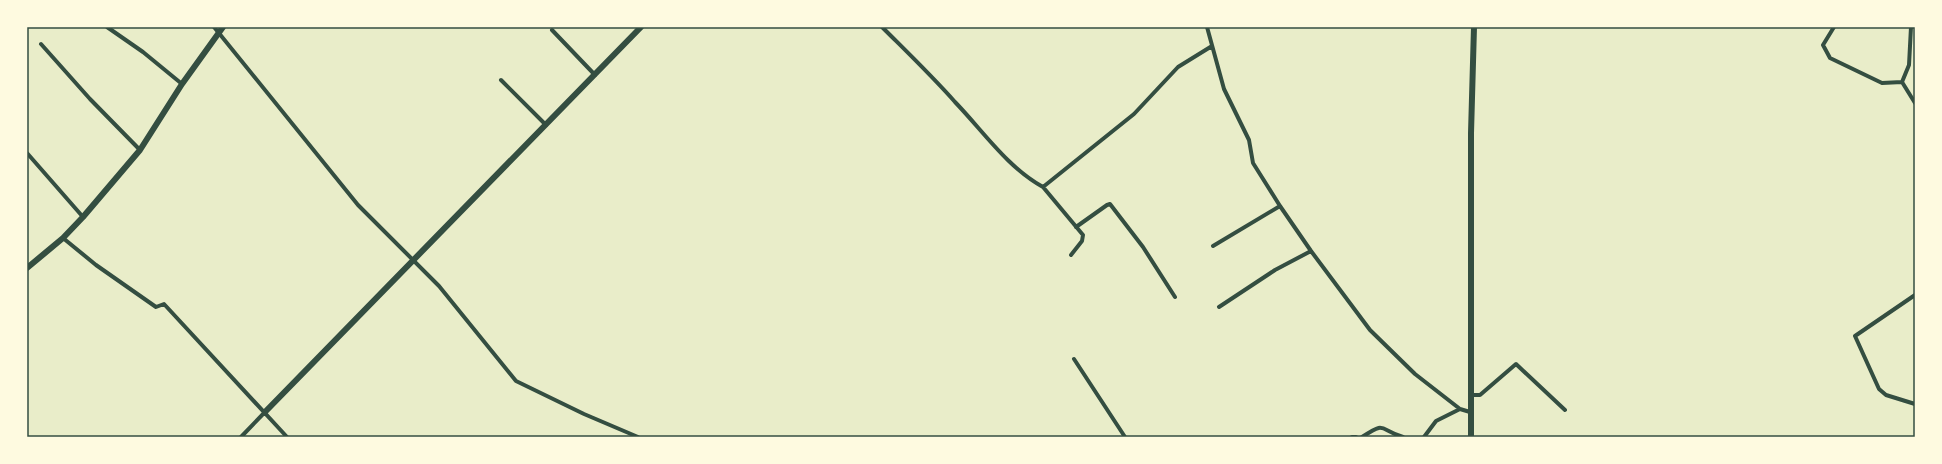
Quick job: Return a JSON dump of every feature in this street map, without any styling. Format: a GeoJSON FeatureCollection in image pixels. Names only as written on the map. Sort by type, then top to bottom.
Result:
{"type":"FeatureCollection","features":[{"type":"Feature","properties":{"kind":"street"},"geometry":{"type":"LineString","coordinates":[[108,27],[143,52],[182,84]]}},
{"type":"Feature","properties":{"kind":"street"},"geometry":{"type":"LineString","coordinates":[[214,27],[221,30],[358,205],[413,262],[439,286],[516,381],[584,414],[638,437]]}},
{"type":"Feature","properties":{"kind":"street"},"geometry":{"type":"LineString","coordinates":[[241,437],[642,27]]}},
{"type":"Feature","properties":{"kind":"street"},"geometry":{"type":"LineString","coordinates":[[882,27],[956,102],[998,150],[1029,179],[1043,187],[1076,227],[1083,238],[1071,255]]}},
{"type":"Feature","properties":{"kind":"street"},"geometry":{"type":"LineString","coordinates":[[1207,27],[1224,89],[1249,140],[1253,162],[1280,206],[1370,330],[1415,374],[1460,409],[1470,412]]}},
{"type":"Feature","properties":{"kind":"street"},"geometry":{"type":"LineString","coordinates":[[1470,437],[1471,142],[1474,27]]}},
{"type":"Feature","properties":{"kind":"street"},"geometry":{"type":"LineString","coordinates":[[1834,27],[1824,45],[1830,58],[1882,83],[1902,82]]}},
{"type":"Feature","properties":{"kind":"street"},"geometry":{"type":"LineString","coordinates":[[1902,82],[1910,65],[1912,27]]}},
{"type":"Feature","properties":{"kind":"street"},"geometry":{"type":"LineString","coordinates":[[27,268],[63,238],[83,217],[140,150],[182,84],[221,30]]}},
{"type":"Feature","properties":{"kind":"street"},"geometry":{"type":"LineString","coordinates":[[552,30],[595,75]]}},
{"type":"Feature","properties":{"kind":"street"},"geometry":{"type":"LineString","coordinates":[[41,44],[90,99],[140,150]]}},
{"type":"Feature","properties":{"kind":"street"},"geometry":{"type":"LineString","coordinates":[[1043,187],[1134,114],[1178,67],[1212,46]]}},
{"type":"Feature","properties":{"kind":"street"},"geometry":{"type":"LineString","coordinates":[[501,80],[546,125]]}},
{"type":"Feature","properties":{"kind":"street"},"geometry":{"type":"LineString","coordinates":[[1902,82],[1915,103]]}},
{"type":"Feature","properties":{"kind":"street"},"geometry":{"type":"LineString","coordinates":[[27,153],[83,217]]}},
{"type":"Feature","properties":{"kind":"street"},"geometry":{"type":"LineString","coordinates":[[1076,227],[1110,204],[1143,247],[1175,297]]}},
{"type":"Feature","properties":{"kind":"street"},"geometry":{"type":"LineString","coordinates":[[1213,246],[1280,206]]}},
{"type":"Feature","properties":{"kind":"street"},"geometry":{"type":"LineString","coordinates":[[63,238],[96,265],[156,307],[164,304],[287,437]]}},
{"type":"Feature","properties":{"kind":"street"},"geometry":{"type":"LineString","coordinates":[[1219,307],[1275,270],[1311,250]]}},
{"type":"Feature","properties":{"kind":"street"},"geometry":{"type":"LineString","coordinates":[[1915,295],[1856,336],[1879,389],[1886,396],[1915,404]]}},
{"type":"Feature","properties":{"kind":"street"},"geometry":{"type":"LineString","coordinates":[[1074,359],[1125,437]]}},
{"type":"Feature","properties":{"kind":"street"},"geometry":{"type":"LineString","coordinates":[[1470,395],[1480,395],[1516,364],[1565,410]]}},
{"type":"Feature","properties":{"kind":"street"},"geometry":{"type":"LineString","coordinates":[[1424,437],[1436,421],[1460,409]]}},
{"type":"Feature","properties":{"kind":"street"},"geometry":{"type":"LineString","coordinates":[[1362,437],[1378,427],[1382,427],[1393,434],[1403,437]]}}]}
